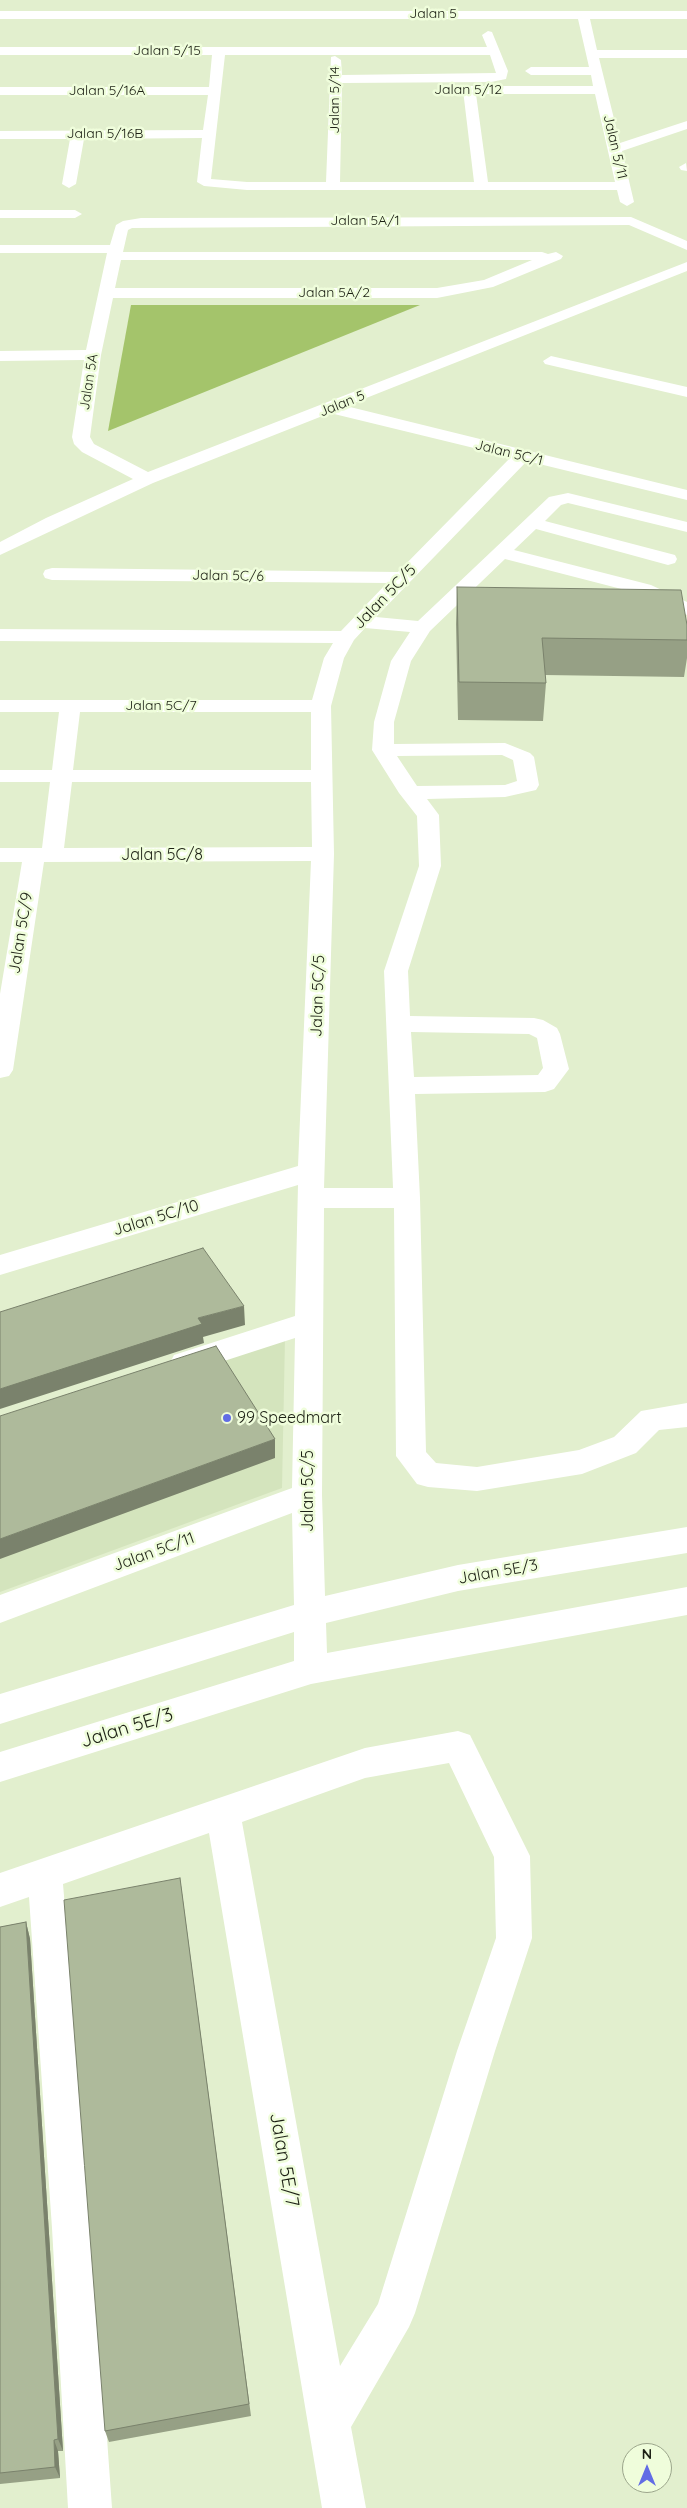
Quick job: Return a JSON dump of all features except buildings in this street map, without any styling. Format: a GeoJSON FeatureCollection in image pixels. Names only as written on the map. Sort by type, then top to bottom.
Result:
{"type":"FeatureCollection","features":[{"type":"Feature","properties":{"kind":"street"},"geometry":{"type":"LineString","coordinates":[[420,0],[422,14]]}},
{"type":"Feature","properties":{"kind":"street","name":"Jalan 5"},"geometry":{"type":"LineString","coordinates":[[0,15],[337,20],[422,14],[687,15]]}},
{"type":"Feature","properties":{"kind":"street","name":"Jalan 5/11"},"geometry":{"type":"LineString","coordinates":[[583,15],[616,148],[631,221]]}},
{"type":"Feature","properties":{"kind":"street"},"geometry":{"type":"LineString","coordinates":[[337,20],[480,27],[491,39],[495,51],[512,71]]}},
{"type":"Feature","properties":{"kind":"street","name":"Jalan 5/14"},"geometry":{"type":"LineString","coordinates":[[333,186],[336,84],[334,51],[337,20]]}},
{"type":"Feature","properties":{"kind":"street","name":"Jalan 5/15"},"geometry":{"type":"LineString","coordinates":[[0,51],[495,51]]}},
{"type":"Feature","properties":{"kind":"street"},"geometry":{"type":"LineString","coordinates":[[219,51],[204,182],[247,186],[624,186]]}},
{"type":"Feature","properties":{"kind":"street"},"geometry":{"type":"LineString","coordinates":[[593,54],[687,54]]}},
{"type":"Feature","properties":{"kind":"street"},"geometry":{"type":"LineString","coordinates":[[336,84],[490,78],[502,76],[512,71],[597,71]]}},
{"type":"Feature","properties":{"kind":"street","name":"Jalan 5/12"},"geometry":{"type":"LineString","coordinates":[[336,84],[469,90],[601,90]]}},
{"type":"Feature","properties":{"kind":"street"},"geometry":{"type":"LineString","coordinates":[[469,90],[482,187]]}},
{"type":"Feature","properties":{"kind":"street","name":"Jalan 5/16A"},"geometry":{"type":"LineString","coordinates":[[0,91],[214,91]]}},
{"type":"Feature","properties":{"kind":"street"},"geometry":{"type":"LineString","coordinates":[[616,148],[687,125]]}},
{"type":"Feature","properties":{"kind":"street"},"geometry":{"type":"LineString","coordinates":[[69,184],[78,134]]}},
{"type":"Feature","properties":{"kind":"street","name":"Jalan 5/16B"},"geometry":{"type":"LineString","coordinates":[[0,135],[209,134]]}},
{"type":"Feature","properties":{"kind":"street"},"geometry":{"type":"LineString","coordinates":[[0,214],[75,214]]}},
{"type":"Feature","properties":{"kind":"street"},"geometry":{"type":"LineString","coordinates":[[367,221],[372,293]]}},
{"type":"Feature","properties":{"kind":"street"},"geometry":{"type":"LineString","coordinates":[[631,221],[687,246]]}},
{"type":"Feature","properties":{"kind":"street","name":"Jalan 5A/1"},"geometry":{"type":"LineString","coordinates":[[115,253],[121,228],[128,224],[141,222],[631,221]]}},
{"type":"Feature","properties":{"kind":"street"},"geometry":{"type":"LineString","coordinates":[[0,249],[115,253],[369,256]]}},
{"type":"Feature","properties":{"kind":"street","name":"Jalan 5A"},"geometry":{"type":"LineString","coordinates":[[115,253],[93,355],[81,437],[83,444],[147,479]]}},
{"type":"Feature","properties":{"kind":"street","name":"Jalan 5A/2"},"geometry":{"type":"LineString","coordinates":[[106,293],[438,293],[465,290],[488,284],[556,256],[369,256]]}},
{"type":"Feature","properties":{"kind":"street","name":"Jalan 5"},"geometry":{"type":"LineString","coordinates":[[0,549],[52,522],[147,479],[332,408],[687,266]]}},
{"type":"Feature","properties":{"kind":"street"},"geometry":{"type":"LineString","coordinates":[[0,356],[93,355]]}},
{"type":"Feature","properties":{"kind":"street"},"geometry":{"type":"LineString","coordinates":[[551,361],[687,392]]}},
{"type":"Feature","properties":{"kind":"street","name":"Jalan 5C/1"},"geometry":{"type":"LineString","coordinates":[[332,408],[687,495]]}},
{"type":"Feature","properties":{"kind":"street","name":"Jalan 5C/5"},"geometry":{"type":"LineString","coordinates":[[311,1613],[307,1495],[311,1172],[323,854],[322,706],[334,658],[359,624],[522,456]]}},
{"type":"Feature","properties":{"kind":"street"},"geometry":{"type":"LineString","coordinates":[[687,527],[568,498],[555,501],[423,627],[401,661],[384,722],[383,750],[410,793],[428,815],[430,866],[396,970],[407,1198],[410,1456],[428,1475],[477,1479],[582,1462],[625,1445],[651,1419],[687,1415]]}},
{"type":"Feature","properties":{"kind":"street"},"geometry":{"type":"LineString","coordinates":[[533,523],[668,559]]}},
{"type":"Feature","properties":{"kind":"street"},"geometry":{"type":"LineString","coordinates":[[644,589],[687,534]]}},
{"type":"Feature","properties":{"kind":"street"},"geometry":{"type":"LineString","coordinates":[[502,553],[644,589],[687,609]]}},
{"type":"Feature","properties":{"kind":"street","name":"Jalan 5C/6"},"geometry":{"type":"LineString","coordinates":[[52,574],[404,578]]}},
{"type":"Feature","properties":{"kind":"street"},"geometry":{"type":"LineString","coordinates":[[0,635],[359,624],[397,624],[423,627]]}},
{"type":"Feature","properties":{"kind":"street","name":"Jalan 5C/7"},"geometry":{"type":"LineString","coordinates":[[0,706],[322,706]]}},
{"type":"Feature","properties":{"kind":"street","name":"Jalan 5C/9"},"geometry":{"type":"LineString","coordinates":[[0,1070],[43,855],[62,776],[70,706]]}},
{"type":"Feature","properties":{"kind":"street"},"geometry":{"type":"LineString","coordinates":[[383,750],[505,749],[523,757],[528,785],[505,791],[410,793]]}},
{"type":"Feature","properties":{"kind":"street"},"geometry":{"type":"LineString","coordinates":[[0,776],[322,776]]}},
{"type":"Feature","properties":{"kind":"street","name":"Jalan 5C/8"},"geometry":{"type":"LineString","coordinates":[[0,855],[323,854]]}},
{"type":"Feature","properties":{"kind":"street"},"geometry":{"type":"LineString","coordinates":[[399,1024],[534,1026],[548,1034],[556,1069],[545,1083],[402,1086]]}},
{"type":"Feature","properties":{"kind":"street","name":"Jalan 5C/10"},"geometry":{"type":"LineString","coordinates":[[0,1265],[311,1172]]}},
{"type":"Feature","properties":{"kind":"street"},"geometry":{"type":"LineString","coordinates":[[312,1198],[407,1198]]}},
{"type":"Feature","properties":{"kind":"street"},"geometry":{"type":"LineString","coordinates":[[161,1370],[310,1322]]}},
{"type":"Feature","properties":{"kind":"street","name":"Jalan 5C/11"},"geometry":{"type":"LineString","coordinates":[[0,1609],[307,1495]]}},
{"type":"Feature","properties":{"kind":"street","name":"Jalan 5E/3"},"geometry":{"type":"LineString","coordinates":[[0,1709],[311,1613],[458,1578],[687,1540]]}},
{"type":"Feature","properties":{"kind":"street","name":"Jalan 5E/3"},"geometry":{"type":"LineString","coordinates":[[0,1767],[311,1670],[687,1601]]}},
{"type":"Feature","properties":{"kind":"street"},"geometry":{"type":"LineString","coordinates":[[311,1613],[311,1670]]}},
{"type":"Feature","properties":{"kind":"street"},"geometry":{"type":"LineString","coordinates":[[0,1890],[365,1763],[458,1746],[512,1856],[514,1938],[476,2051],[396,2313],[330,2423]]}},
{"type":"Feature","properties":{"kind":"street","name":"Jalan 5E/7"},"geometry":{"type":"LineString","coordinates":[[223,1812],[344,2508]]}},
{"type":"Feature","properties":{"kind":"street"},"geometry":{"type":"LineString","coordinates":[[45,1875],[72,2228],[90,2508]]}},
{"type":"Feature","properties":{"kind":"shaded area"},"geometry":{"type":"Polygon","coordinates":[[[285,1338],[282,1488],[0,1592],[0,1432],[285,1338]]]}},
{"type":"Feature","properties":{"kind":"green space"},"geometry":{"type":"Polygon","coordinates":[[[131,305],[420,305],[108,431],[131,305]]]}},
{"type":"Feature","properties":{"kind":"place","name":"99 Speedmart"},"geometry":{"type":"Point","coordinates":[227,1418]}}]}
